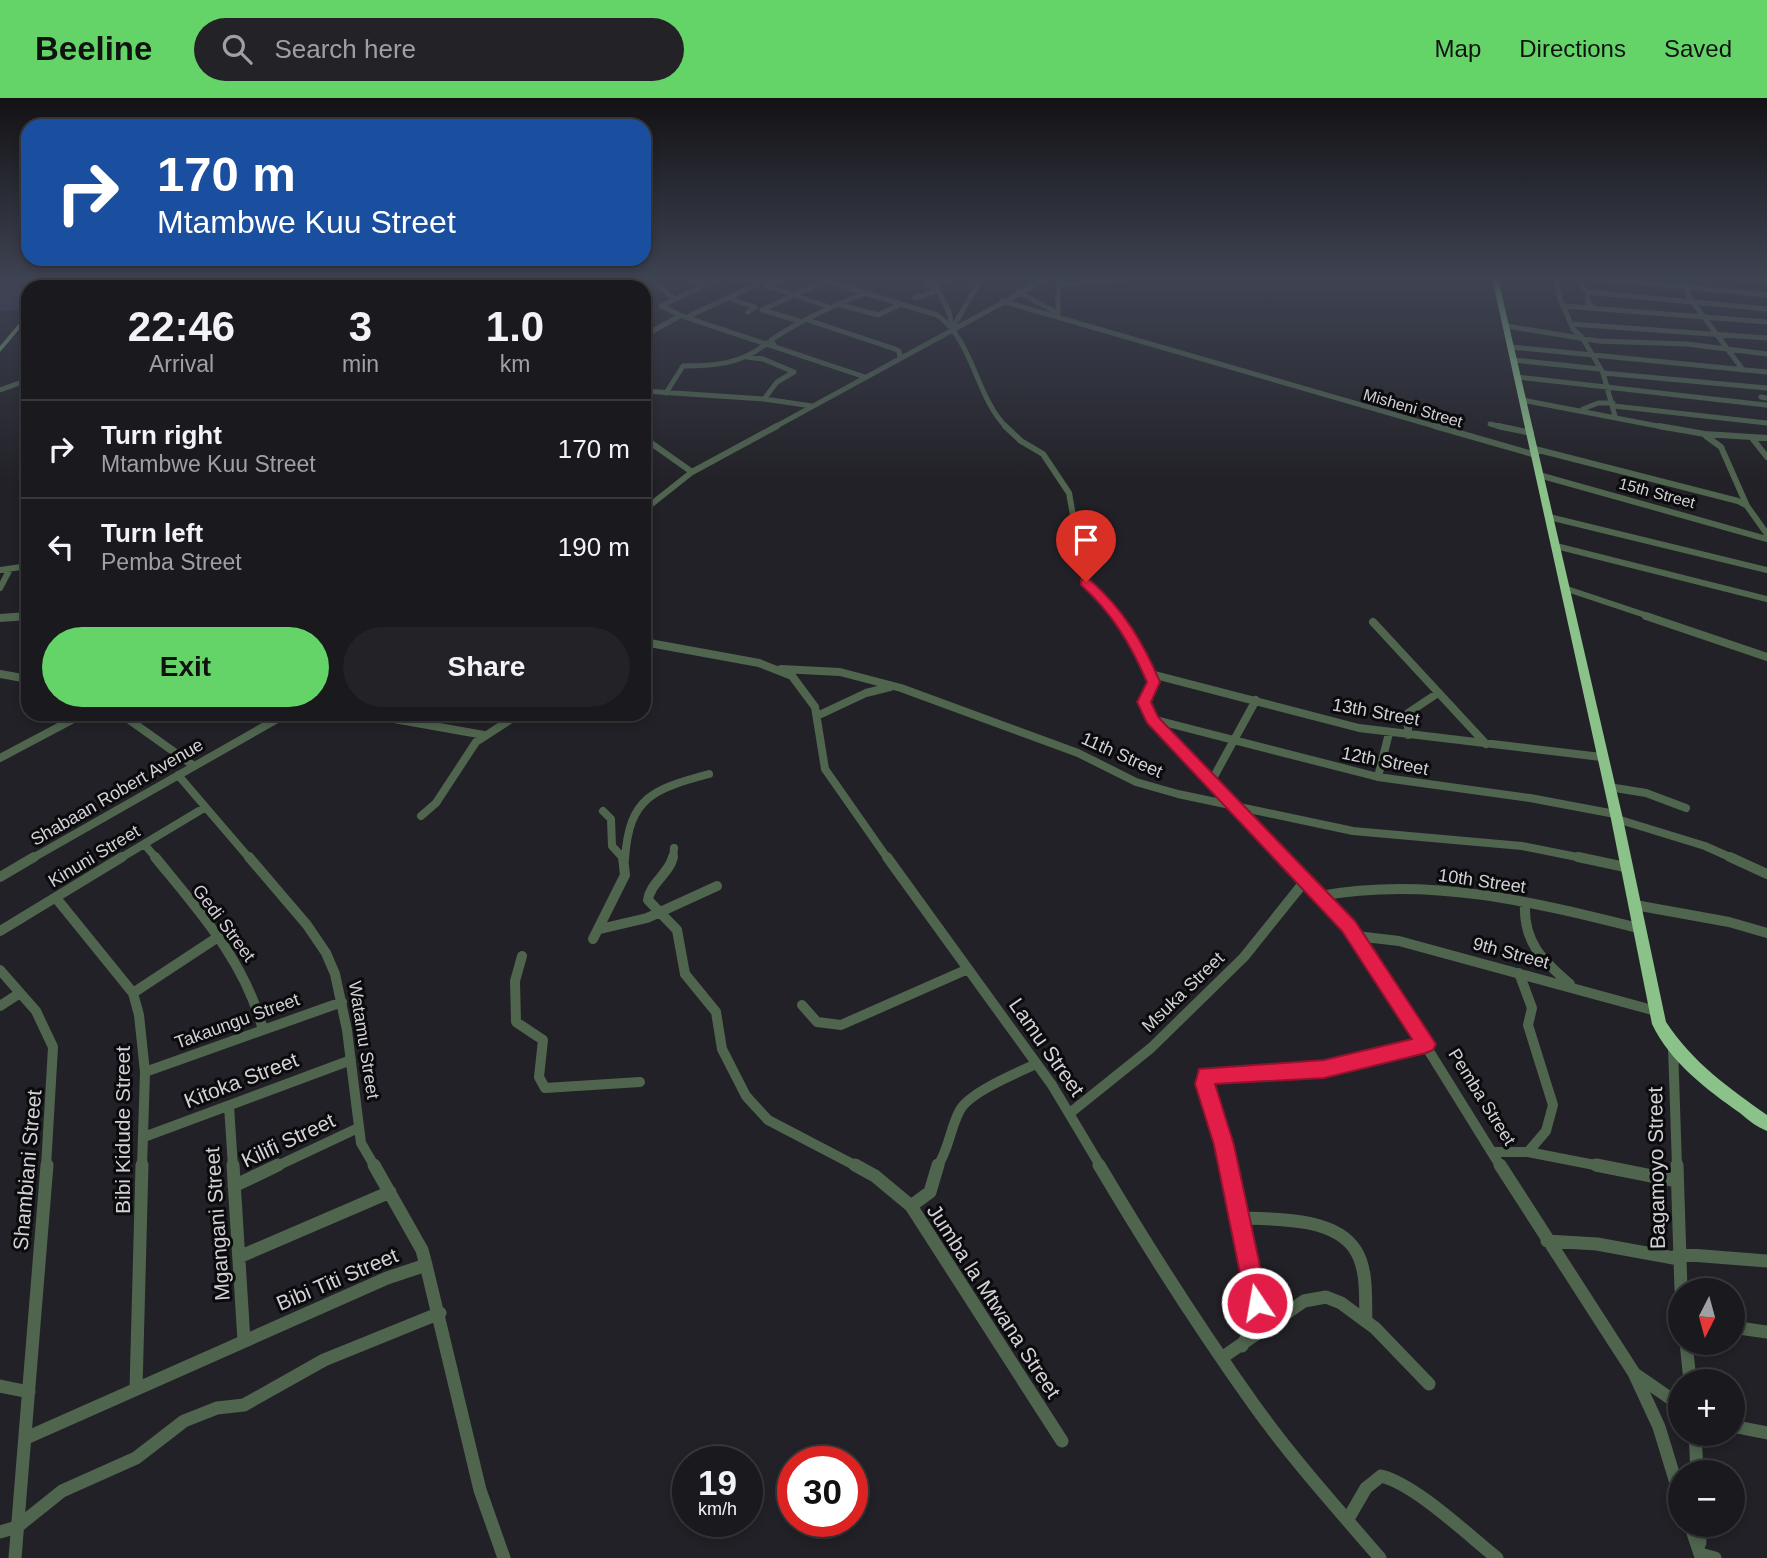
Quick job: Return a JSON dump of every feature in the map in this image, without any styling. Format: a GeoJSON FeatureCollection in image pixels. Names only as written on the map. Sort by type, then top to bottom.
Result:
{"type":"FeatureCollection","features":[{"type":"Feature","properties":{"kind":"highway"},"geometry":{"type":"LineString","coordinates":[[1511,347],[1616,816],[1659,1024],[1673,1046],[1694,1068],[1767,1124]]}},
{"type":"Feature","properties":{"kind":"street"},"geometry":{"type":"LineString","coordinates":[[666,393],[683,366],[716,366],[754,354],[763,346]]}},
{"type":"Feature","properties":{"kind":"street"},"geometry":{"type":"LineString","coordinates":[[777,346],[862,376]]}},
{"type":"Feature","properties":{"kind":"street"},"geometry":{"type":"LineString","coordinates":[[886,346],[895,349],[900,356]]}},
{"type":"Feature","properties":{"kind":"street"},"geometry":{"type":"LineString","coordinates":[[651,504],[692,472],[917,346]]}},
{"type":"Feature","properties":{"kind":"street"},"geometry":{"type":"LineString","coordinates":[[962,346],[994,415],[1020,441],[1043,454],[1069,493],[1086,582],[1104,598],[1130,631],[1151,674],[1153,685],[1144,702],[1152,719]]}},
{"type":"Feature","properties":{"kind":"street","name":"Misheni Street"},"geometry":{"type":"LineString","coordinates":[[1161,346],[1332,398],[1535,452],[1738,501],[1747,506]]}},
{"type":"Feature","properties":{"kind":"street"},"geometry":{"type":"LineString","coordinates":[[1586,346],[1601,371],[1615,416]]}},
{"type":"Feature","properties":{"kind":"street"},"geometry":{"type":"LineString","coordinates":[[1700,346],[1767,354]]}},
{"type":"Feature","properties":{"kind":"street"},"geometry":{"type":"LineString","coordinates":[[1727,346],[1743,370]]}},
{"type":"Feature","properties":{"kind":"street"},"geometry":{"type":"LineString","coordinates":[[1511,347],[1767,372]]}},
{"type":"Feature","properties":{"kind":"street"},"geometry":{"type":"LineString","coordinates":[[742,357],[763,359],[794,372],[777,382],[764,399]]}},
{"type":"Feature","properties":{"kind":"street"},"geometry":{"type":"LineString","coordinates":[[1513,360],[1767,388]]}},
{"type":"Feature","properties":{"kind":"street"},"geometry":{"type":"LineString","coordinates":[[1517,377],[1765,401]]}},
{"type":"Feature","properties":{"kind":"street"},"geometry":{"type":"LineString","coordinates":[[0,390],[21,382]]}},
{"type":"Feature","properties":{"kind":"street"},"geometry":{"type":"LineString","coordinates":[[1756,388],[1765,401]]}},
{"type":"Feature","properties":{"kind":"street"},"geometry":{"type":"LineString","coordinates":[[651,392],[764,399],[812,406]]}},
{"type":"Feature","properties":{"kind":"street"},"geometry":{"type":"LineString","coordinates":[[1522,400],[1583,409],[1698,433],[1767,438]]}},
{"type":"Feature","properties":{"kind":"street"},"geometry":{"type":"LineString","coordinates":[[1583,409],[1598,403],[1767,423]]}},
{"type":"Feature","properties":{"kind":"street"},"geometry":{"type":"LineString","coordinates":[[1490,424],[1531,433]]}},
{"type":"Feature","properties":{"kind":"street"},"geometry":{"type":"LineString","coordinates":[[1698,433],[1720,444],[1747,506],[1767,537]]}},
{"type":"Feature","properties":{"kind":"street"},"geometry":{"type":"LineString","coordinates":[[1720,444],[1728,436]]}},
{"type":"Feature","properties":{"kind":"street"},"geometry":{"type":"LineString","coordinates":[[1752,438],[1767,457]]}},
{"type":"Feature","properties":{"kind":"street"},"geometry":{"type":"LineString","coordinates":[[651,442],[665,449],[673,464],[692,472]]}},
{"type":"Feature","properties":{"kind":"street","name":"15th Street"},"geometry":{"type":"LineString","coordinates":[[1539,475],[1767,537]]}},
{"type":"Feature","properties":{"kind":"street"},"geometry":{"type":"LineString","coordinates":[[1549,517],[1767,570]]}},
{"type":"Feature","properties":{"kind":"street"},"geometry":{"type":"LineString","coordinates":[[1556,546],[1767,599]]}},
{"type":"Feature","properties":{"kind":"street"},"geometry":{"type":"LineString","coordinates":[[0,570],[21,567]]}},
{"type":"Feature","properties":{"kind":"street"},"geometry":{"type":"LineString","coordinates":[[0,587],[10,569]]}},
{"type":"Feature","properties":{"kind":"street"},"geometry":{"type":"LineString","coordinates":[[1564,588],[1767,657]]}},
{"type":"Feature","properties":{"kind":"street"},"geometry":{"type":"LineString","coordinates":[[0,618],[21,616]]}},
{"type":"Feature","properties":{"kind":"street"},"geometry":{"type":"LineString","coordinates":[[1373,622],[1486,744]]}},
{"type":"Feature","properties":{"kind":"street","name":"Lamu Street"},"geometry":{"type":"LineString","coordinates":[[651,643],[780,670],[792,677],[808,695],[817,716],[822,766],[1037,1063],[1070,1113],[1129,1217],[1223,1357],[1298,1462],[1380,1558]]}},
{"type":"Feature","properties":{"kind":"street","name":"11th Street"},"geometry":{"type":"LineString","coordinates":[[780,670],[840,672],[894,686],[1078,752],[1136,782],[1233,805],[1353,831],[1522,846],[1625,867]]}},
{"type":"Feature","properties":{"kind":"street"},"geometry":{"type":"LineString","coordinates":[[0,674],[21,678]]}},
{"type":"Feature","properties":{"kind":"street","name":"13th Street"},"geometry":{"type":"LineString","coordinates":[[1151,674],[1332,722],[1390,733],[1601,757]]}},
{"type":"Feature","properties":{"kind":"street"},"geometry":{"type":"LineString","coordinates":[[817,716],[866,693],[894,686]]}},
{"type":"Feature","properties":{"kind":"street"},"geometry":{"type":"LineString","coordinates":[[1408,735],[1408,713],[1437,693]]}},
{"type":"Feature","properties":{"kind":"street"},"geometry":{"type":"LineString","coordinates":[[1210,782],[1255,700]]}},
{"type":"Feature","properties":{"kind":"street","name":"12th Street"},"geometry":{"type":"LineString","coordinates":[[1152,719],[1378,777],[1530,798],[1616,816]]}},
{"type":"Feature","properties":{"kind":"street","name":"Pemba Street"},"geometry":{"type":"LineString","coordinates":[[1152,719],[1356,936],[1547,1241],[1634,1373],[1660,1427],[1670,1460]]}},
{"type":"Feature","properties":{"kind":"street"},"geometry":{"type":"LineString","coordinates":[[0,758],[70,721]]}},
{"type":"Feature","properties":{"kind":"street"},"geometry":{"type":"LineString","coordinates":[[131,721],[194,766]]}},
{"type":"Feature","properties":{"kind":"street","name":"Shabaan Robert Avenue"},"geometry":{"type":"LineString","coordinates":[[0,877],[194,766],[263,721]]}},
{"type":"Feature","properties":{"kind":"street"},"geometry":{"type":"LineString","coordinates":[[406,721],[484,735]]}},
{"type":"Feature","properties":{"kind":"street"},"geometry":{"type":"LineString","coordinates":[[421,816],[436,803],[471,749],[484,735],[507,721]]}},
{"type":"Feature","properties":{"kind":"street"},"geometry":{"type":"LineString","coordinates":[[1378,777],[1390,733]]}},
{"type":"Feature","properties":{"kind":"street"},"geometry":{"type":"LineString","coordinates":[[593,939],[620,891],[625,875],[628,827],[642,806],[668,787],[709,774]]}},
{"type":"Feature","properties":{"kind":"street","name":"Watamu Street"},"geometry":{"type":"LineString","coordinates":[[178,775],[307,925],[326,953],[342,1002],[358,1128],[365,1155],[390,1192],[422,1250],[426,1265]]}},
{"type":"Feature","properties":{"kind":"street"},"geometry":{"type":"LineString","coordinates":[[1609,787],[1646,793],[1686,808]]}},
{"type":"Feature","properties":{"kind":"street","name":"Kinuni Street"},"geometry":{"type":"LineString","coordinates":[[0,931],[204,808]]}},
{"type":"Feature","properties":{"kind":"street"},"geometry":{"type":"LineString","coordinates":[[603,811],[611,819],[612,846],[625,860]]}},
{"type":"Feature","properties":{"kind":"street"},"geometry":{"type":"LineString","coordinates":[[1616,816],[1705,846],[1767,874]]}},
{"type":"Feature","properties":{"kind":"street","name":"Gedi Street"},"geometry":{"type":"LineString","coordinates":[[144,844],[240,968],[254,996],[263,1030]]}},
{"type":"Feature","properties":{"kind":"street","name":"Jumba la Mtwana Street"},"geometry":{"type":"LineString","coordinates":[[674,848],[671,869],[648,893],[650,904],[677,930],[685,974],[716,1012],[728,1066],[751,1103],[768,1120],[789,1133],[875,1176],[911,1206],[1062,1441]]}},
{"type":"Feature","properties":{"kind":"street","name":"Msuka Street"},"geometry":{"type":"LineString","coordinates":[[1070,1113],[1151,1048],[1244,957],[1305,881]]}},
{"type":"Feature","properties":{"kind":"street"},"geometry":{"type":"LineString","coordinates":[[600,929],[661,913],[717,886]]}},
{"type":"Feature","properties":{"kind":"street","name":"10th Street"},"geometry":{"type":"LineString","coordinates":[[1320,896],[1350,889],[1419,888],[1525,903],[1638,928]]}},
{"type":"Feature","properties":{"kind":"street","name":"Bibi Kidude Street"},"geometry":{"type":"LineString","coordinates":[[56,898],[133,993],[139,1015],[145,1072],[136,1389]]}},
{"type":"Feature","properties":{"kind":"street"},"geometry":{"type":"LineString","coordinates":[[1525,903],[1523,920],[1530,941],[1548,967],[1573,988]]}},
{"type":"Feature","properties":{"kind":"street"},"geometry":{"type":"LineString","coordinates":[[1635,905],[1729,922],[1767,933]]}},
{"type":"Feature","properties":{"kind":"street","name":"9th Street"},"geometry":{"type":"LineString","coordinates":[[1356,936],[1399,941],[1656,1012]]}},
{"type":"Feature","properties":{"kind":"street"},"geometry":{"type":"LineString","coordinates":[[133,993],[218,937]]}},
{"type":"Feature","properties":{"kind":"street"},"geometry":{"type":"LineString","coordinates":[[522,956],[515,981],[516,1022],[524,1030],[543,1040],[540,1083],[551,1090],[640,1082]]}},
{"type":"Feature","properties":{"kind":"street","name":"Shambiani Street"},"geometry":{"type":"LineString","coordinates":[[0,970],[48,1027],[55,1061],[15,1558]]}},
{"type":"Feature","properties":{"kind":"street"},"geometry":{"type":"LineString","coordinates":[[802,1005],[813,1022],[823,1026],[841,1025],[968,970]]}},
{"type":"Feature","properties":{"kind":"street"},"geometry":{"type":"LineString","coordinates":[[1519,974],[1532,1008],[1528,1025],[1553,1105],[1554,1117],[1542,1140],[1528,1152]]}},
{"type":"Feature","properties":{"kind":"street"},"geometry":{"type":"LineString","coordinates":[[0,1006],[20,993]]}},
{"type":"Feature","properties":{"kind":"street","name":"Takaungu Street"},"geometry":{"type":"LineString","coordinates":[[145,1072],[342,1002]]}},
{"type":"Feature","properties":{"kind":"street"},"geometry":{"type":"LineString","coordinates":[[1242,1346],[1257,1318],[1240,1218],[1224,1145],[1205,1084],[1206,1076],[1324,1069],[1426,1044]]}},
{"type":"Feature","properties":{"kind":"street","name":"Bagamoyo Street"},"geometry":{"type":"LineString","coordinates":[[1673,1046],[1680,1278]]}},
{"type":"Feature","properties":{"kind":"street","name":"Kitoka Street"},"geometry":{"type":"LineString","coordinates":[[144,1137],[351,1060]]}},
{"type":"Feature","properties":{"kind":"street"},"geometry":{"type":"LineString","coordinates":[[911,1206],[930,1192],[935,1170],[947,1149],[961,1108],[1000,1081],[1037,1063]]}},
{"type":"Feature","properties":{"kind":"street","name":"Mgangani Street"},"geometry":{"type":"LineString","coordinates":[[229,1106],[244,1340]]}},
{"type":"Feature","properties":{"kind":"street","name":"Kilifi Street"},"geometry":{"type":"LineString","coordinates":[[234,1186],[358,1128]]}},
{"type":"Feature","properties":{"kind":"street"},"geometry":{"type":"LineString","coordinates":[[1493,1152],[1528,1152],[1676,1181]]}},
{"type":"Feature","properties":{"kind":"street"},"geometry":{"type":"LineString","coordinates":[[239,1257],[390,1192]]}},
{"type":"Feature","properties":{"kind":"street"},"geometry":{"type":"LineString","coordinates":[[1240,1218],[1310,1226],[1347,1240],[1356,1251],[1361,1264],[1366,1321]]}},
{"type":"Feature","properties":{"kind":"street"},"geometry":{"type":"LineString","coordinates":[[1547,1241],[1597,1244],[1679,1256],[1767,1261]]}},
{"type":"Feature","properties":{"kind":"street","name":"Bibi Titi Street"},"geometry":{"type":"LineString","coordinates":[[26,1438],[244,1340],[426,1265],[440,1313],[480,1490],[504,1558]]}},
{"type":"Feature","properties":{"kind":"street"},"geometry":{"type":"LineString","coordinates":[[1223,1357],[1314,1296],[1340,1301],[1366,1321],[1429,1384]]}},
{"type":"Feature","properties":{"kind":"street"},"geometry":{"type":"LineString","coordinates":[[0,1532],[17,1527],[62,1491],[120,1467],[184,1421],[217,1408],[244,1405],[324,1360],[440,1313]]}},
{"type":"Feature","properties":{"kind":"street"},"geometry":{"type":"LineString","coordinates":[[1745,1329],[1767,1332]]}},
{"type":"Feature","properties":{"kind":"street"},"geometry":{"type":"LineString","coordinates":[[1634,1373],[1668,1397]]}},
{"type":"Feature","properties":{"kind":"street"},"geometry":{"type":"LineString","coordinates":[[0,1385],[29,1392]]}},
{"type":"Feature","properties":{"kind":"street"},"geometry":{"type":"LineString","coordinates":[[1745,1429],[1767,1433]]}},
{"type":"Feature","properties":{"kind":"street"},"geometry":{"type":"LineString","coordinates":[[1348,1519],[1366,1490],[1378,1477],[1386,1476],[1411,1490],[1497,1558]]}},
{"type":"Feature","properties":{"kind":"street"},"geometry":{"type":"LineString","coordinates":[[1696,1537],[1705,1557]]}},
{"type":"Feature","properties":{"kind":"street"},"geometry":{"type":"LineString","coordinates":[[1701,1537],[1705,1557]]}},
{"type":"Feature","properties":{"kind":"route"},"geometry":{"type":"LineString","coordinates":[[1086,582],[1104,598],[1136,641],[1153,682],[1153,688],[1144,702],[1152,719],[1349,926],[1426,1044],[1324,1069],[1265,1074],[1219,1073],[1206,1076],[1205,1084],[1224,1145],[1257,1303]]}}]}
